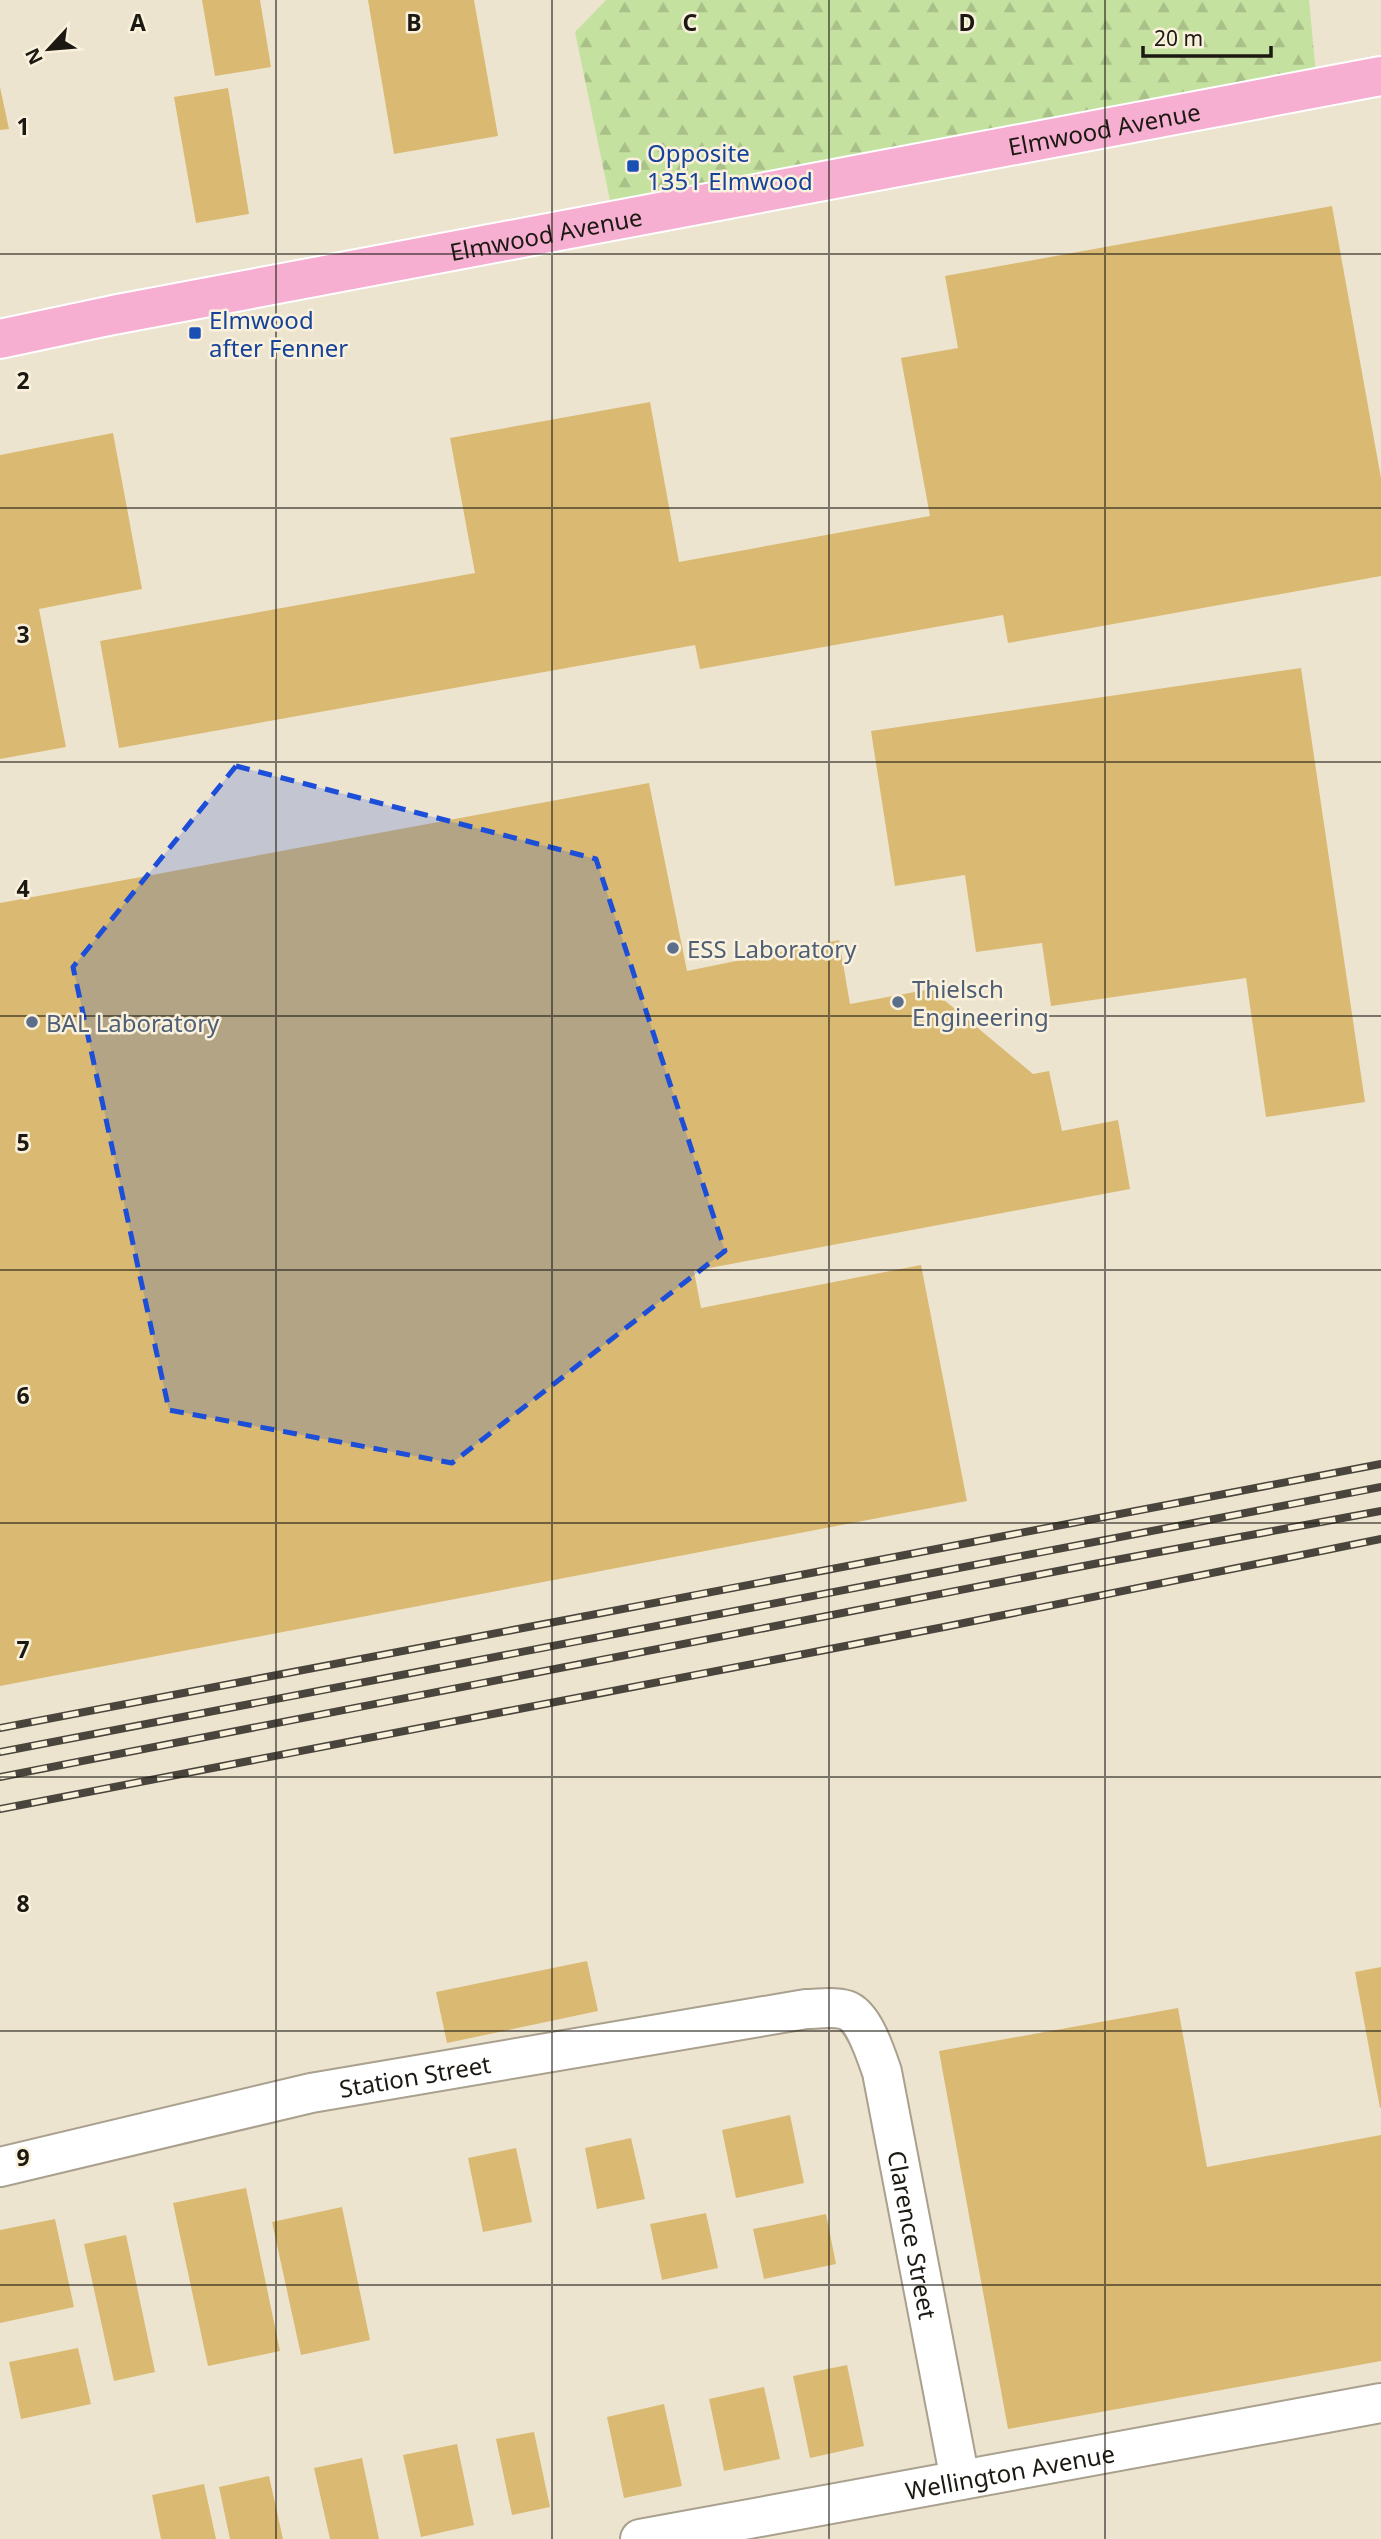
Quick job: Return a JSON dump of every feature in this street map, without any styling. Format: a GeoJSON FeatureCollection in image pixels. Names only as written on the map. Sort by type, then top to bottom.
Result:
{"type":"FeatureCollection","features":[{"type":"Feature","properties":{"kind":"main road","name":"Elmwood Avenue"},"geometry":{"type":"LineString","coordinates":[[0,339],[246,290],[1381,76]]}},
{"type":"Feature","properties":{"kind":"street","name":"Station Street"},"geometry":{"type":"LineString","coordinates":[[0,2167],[311,2093],[806,2009],[836,2008]]}},
{"type":"Feature","properties":{"kind":"street","name":"Clarence Street"},"geometry":{"type":"LineString","coordinates":[[836,2008],[849,2011],[863,2027],[882,2072],[960,2480]]}},
{"type":"Feature","properties":{"kind":"street","name":"Wellington Avenue"},"geometry":{"type":"LineString","coordinates":[[640,2539],[1381,2403]]}},
{"type":"Feature","properties":{"kind":"highlighted area"},"geometry":{"type":"Polygon","coordinates":[[[236,766],[596,859],[725,1251],[452,1463],[169,1410],[73,967],[236,766]]]}},
{"type":"Feature","properties":{"kind":"green space"},"geometry":{"type":"Polygon","coordinates":[[[606,0],[1309,0],[1317,85],[613,215],[575,32],[606,0]]]}},
{"type":"Feature","properties":{"kind":"building"},"geometry":{"type":"Polygon","coordinates":[[[202,0],[260,0],[271,67],[215,76],[202,0]]]}},
{"type":"Feature","properties":{"kind":"building"},"geometry":{"type":"Polygon","coordinates":[[[368,0],[474,0],[498,136],[394,154],[368,0]]]}},
{"type":"Feature","properties":{"kind":"building"},"geometry":{"type":"Polygon","coordinates":[[[0,87],[9,129],[0,130],[0,87]]]}},
{"type":"Feature","properties":{"kind":"building"},"geometry":{"type":"Polygon","coordinates":[[[228,88],[249,214],[196,223],[174,97],[228,88]]]}},
{"type":"Feature","properties":{"kind":"building"},"geometry":{"type":"Polygon","coordinates":[[[1332,206],[1381,478],[1381,576],[1008,643],[1003,615],[700,669],[695,645],[119,748],[100,641],[475,573],[450,438],[650,402],[679,562],[930,516],[901,358],[958,348],[945,276],[1332,206]]]}},
{"type":"Feature","properties":{"kind":"building"},"geometry":{"type":"Polygon","coordinates":[[[113,433],[142,589],[39,609],[66,747],[0,759],[0,455],[113,433]]]}},
{"type":"Feature","properties":{"kind":"building"},"geometry":{"type":"Polygon","coordinates":[[[1301,668],[1365,1102],[1266,1117],[1246,978],[1051,1006],[1042,943],[976,952],[965,875],[895,886],[871,731],[1301,668]]]}},
{"type":"Feature","properties":{"kind":"building"},"geometry":{"type":"Polygon","coordinates":[[[649,783],[687,971],[839,940],[850,1004],[931,989],[1033,1074],[1049,1071],[1062,1131],[1118,1120],[1130,1189],[694,1271],[701,1308],[921,1265],[967,1501],[0,1686],[0,903],[649,783]]]}},
{"type":"Feature","properties":{"kind":"building"},"geometry":{"type":"Polygon","coordinates":[[[587,1961],[598,2011],[447,2043],[436,1992],[587,1961]]]}},
{"type":"Feature","properties":{"kind":"building"},"geometry":{"type":"Polygon","coordinates":[[[1381,1967],[1381,2108],[1380,2108],[1355,1972],[1381,1967]]]}},
{"type":"Feature","properties":{"kind":"building"},"geometry":{"type":"Polygon","coordinates":[[[1178,2008],[1207,2167],[1381,2135],[1381,2361],[1008,2429],[939,2051],[1178,2008]]]}},
{"type":"Feature","properties":{"kind":"building"},"geometry":{"type":"Polygon","coordinates":[[[790,2115],[804,2183],[736,2198],[722,2130],[790,2115]]]}},
{"type":"Feature","properties":{"kind":"building"},"geometry":{"type":"Polygon","coordinates":[[[631,2138],[645,2199],[597,2209],[585,2148],[631,2138]]]}},
{"type":"Feature","properties":{"kind":"building"},"geometry":{"type":"Polygon","coordinates":[[[516,2148],[532,2222],[483,2232],[468,2158],[516,2148]]]}},
{"type":"Feature","properties":{"kind":"building"},"geometry":{"type":"Polygon","coordinates":[[[246,2188],[280,2351],[208,2366],[173,2203],[246,2188]]]}},
{"type":"Feature","properties":{"kind":"building"},"geometry":{"type":"Polygon","coordinates":[[[342,2207],[370,2340],[301,2355],[272,2222],[342,2207]]]}},
{"type":"Feature","properties":{"kind":"building"},"geometry":{"type":"Polygon","coordinates":[[[706,2213],[718,2268],[662,2280],[650,2224],[706,2213]]]}},
{"type":"Feature","properties":{"kind":"building"},"geometry":{"type":"Polygon","coordinates":[[[826,2214],[836,2264],[764,2279],[753,2229],[826,2214]]]}},
{"type":"Feature","properties":{"kind":"building"},"geometry":{"type":"Polygon","coordinates":[[[55,2219],[74,2307],[0,2323],[0,2230],[55,2219]]]}},
{"type":"Feature","properties":{"kind":"building"},"geometry":{"type":"Polygon","coordinates":[[[126,2235],[155,2372],[114,2381],[84,2244],[126,2235]]]}},
{"type":"Feature","properties":{"kind":"building"},"geometry":{"type":"Polygon","coordinates":[[[78,2348],[91,2404],[21,2419],[9,2362],[78,2348]]]}},
{"type":"Feature","properties":{"kind":"building"},"geometry":{"type":"Polygon","coordinates":[[[847,2365],[864,2446],[810,2458],[793,2376],[847,2365]]]}},
{"type":"Feature","properties":{"kind":"building"},"geometry":{"type":"Polygon","coordinates":[[[764,2387],[780,2459],[724,2471],[709,2399],[764,2387]]]}},
{"type":"Feature","properties":{"kind":"building"},"geometry":{"type":"Polygon","coordinates":[[[664,2404],[682,2486],[624,2498],[607,2417],[664,2404]]]}},
{"type":"Feature","properties":{"kind":"building"},"geometry":{"type":"Polygon","coordinates":[[[534,2432],[550,2507],[512,2515],[496,2439],[534,2432]]]}},
{"type":"Feature","properties":{"kind":"building"},"geometry":{"type":"Polygon","coordinates":[[[457,2444],[474,2525],[421,2537],[403,2455],[457,2444]]]}},
{"type":"Feature","properties":{"kind":"building"},"geometry":{"type":"Polygon","coordinates":[[[362,2458],[379,2539],[330,2539],[314,2468],[362,2458]]]}},
{"type":"Feature","properties":{"kind":"building"},"geometry":{"type":"Polygon","coordinates":[[[269,2476],[283,2539],[230,2539],[219,2487],[269,2476]]]}},
{"type":"Feature","properties":{"kind":"building"},"geometry":{"type":"Polygon","coordinates":[[[204,2484],[216,2539],[161,2539],[152,2495],[204,2484]]]}},
{"type":"Feature","properties":{"kind":"railway"},"geometry":{"type":"LineString","coordinates":[[0,1728],[1381,1464]]}},
{"type":"Feature","properties":{"kind":"railway"},"geometry":{"type":"LineString","coordinates":[[0,1752],[1381,1487]]}},
{"type":"Feature","properties":{"kind":"railway"},"geometry":{"type":"LineString","coordinates":[[0,1777],[1094,1564],[1381,1511]]}},
{"type":"Feature","properties":{"kind":"railway"},"geometry":{"type":"LineString","coordinates":[[0,1809],[944,1627],[1381,1539]]}},
{"type":"Feature","properties":{"kind":"place","name":"Opposite 1351 Elmwood"},"geometry":{"type":"Point","coordinates":[633,166]}},
{"type":"Feature","properties":{"kind":"place","name":"Elmwood after Fenner"},"geometry":{"type":"Point","coordinates":[195,333]}},
{"type":"Feature","properties":{"kind":"place","name":"ESS Laboratory"},"geometry":{"type":"Point","coordinates":[673,948]}},
{"type":"Feature","properties":{"kind":"place","name":"Thielsch Engineering"},"geometry":{"type":"Point","coordinates":[898,1002]}},
{"type":"Feature","properties":{"kind":"place","name":"BAL Laboratory"},"geometry":{"type":"Point","coordinates":[32,1022]}}]}
